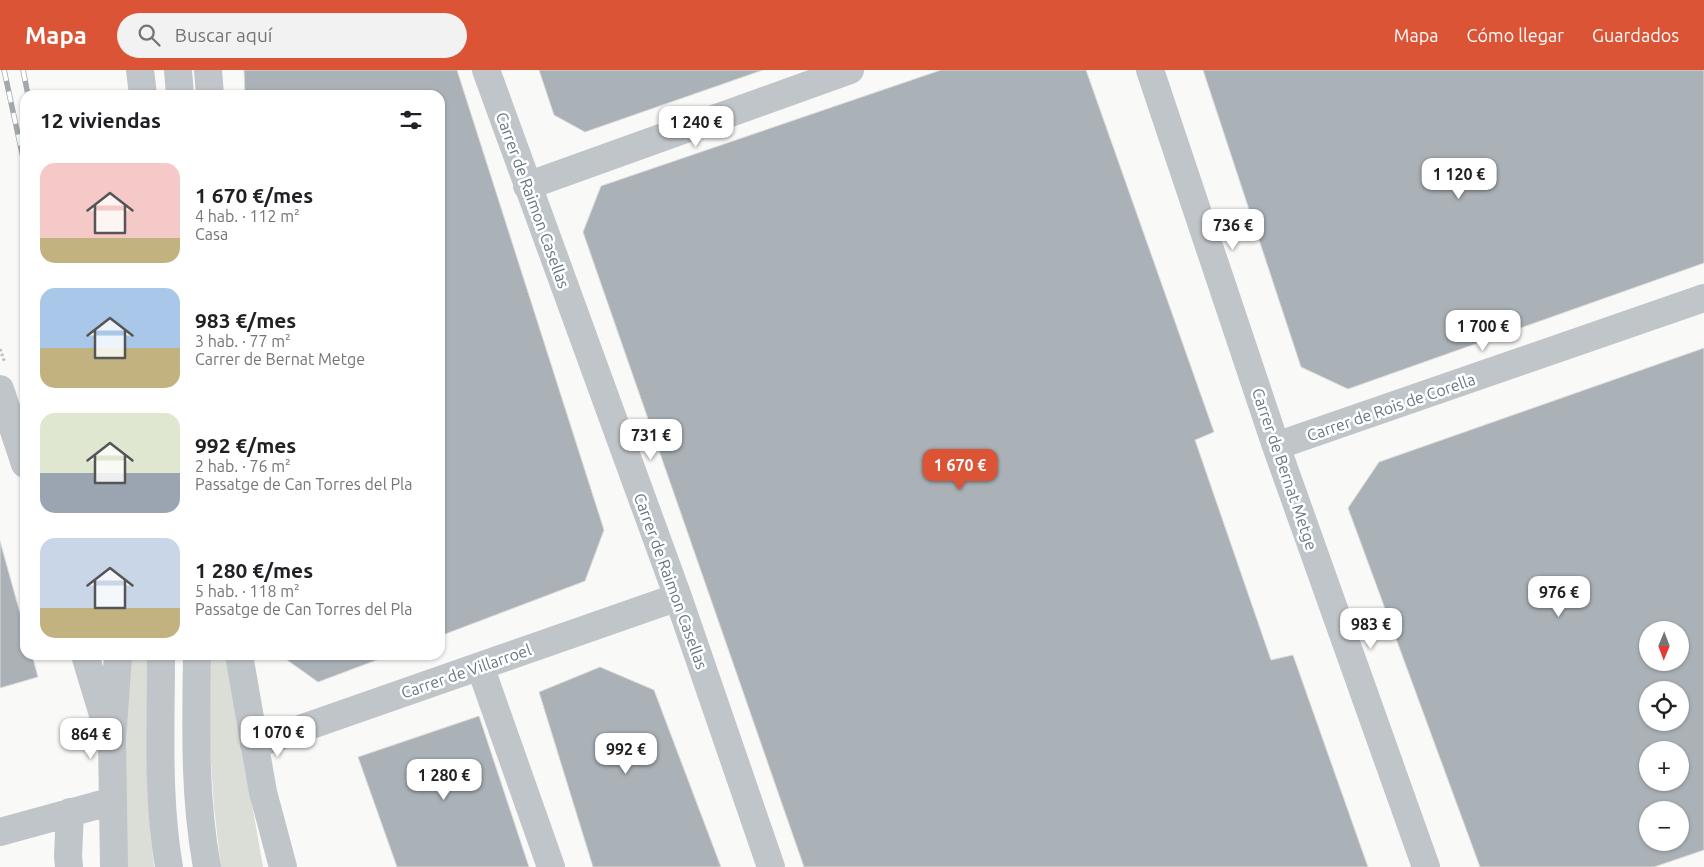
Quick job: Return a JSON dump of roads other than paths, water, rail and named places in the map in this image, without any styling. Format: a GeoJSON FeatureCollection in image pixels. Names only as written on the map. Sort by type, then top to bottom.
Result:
{"type":"FeatureCollection","features":[{"type":"Feature","properties":{"kind":"street"},"geometry":{"type":"LineString","coordinates":[[135,70],[135,90]]}},
{"type":"Feature","properties":{"kind":"street"},"geometry":{"type":"LineString","coordinates":[[140,70],[142,90]]}},
{"type":"Feature","properties":{"kind":"street"},"geometry":{"type":"LineString","coordinates":[[178,70],[180,90]]}},
{"type":"Feature","properties":{"kind":"street"},"geometry":{"type":"LineString","coordinates":[[208,70],[210,90]]}},
{"type":"Feature","properties":{"kind":"street","name":"Carrer de Raimon Casellas"},"geometry":{"type":"LineString","coordinates":[[486,70],[678,597],[771,867]]}},
{"type":"Feature","properties":{"kind":"street"},"geometry":{"type":"LineString","coordinates":[[527,186],[850,70]]}},
{"type":"Feature","properties":{"kind":"street","name":"Carrer de Bernat Metge"},"geometry":{"type":"LineString","coordinates":[[1150,70],[1276,446],[1426,867]]}},
{"type":"Feature","properties":{"kind":"street","name":"Carrer de Rois de Corella"},"geometry":{"type":"LineString","coordinates":[[1276,446],[1704,298]]}},
{"type":"Feature","properties":{"kind":"street"},"geometry":{"type":"LineString","coordinates":[[0,389],[20,432]]}},
{"type":"Feature","properties":{"kind":"street","name":"Carrer de Villarroel"},"geometry":{"type":"LineString","coordinates":[[254,745],[678,597]]}},
{"type":"Feature","properties":{"kind":"street"},"geometry":{"type":"LineString","coordinates":[[87,660],[112,742]]}},
{"type":"Feature","properties":{"kind":"street"},"geometry":{"type":"LineString","coordinates":[[114,867],[112,742],[118,660]]}},
{"type":"Feature","properties":{"kind":"street"},"geometry":{"type":"LineString","coordinates":[[161,660],[161,770],[166,850],[169,867]]}},
{"type":"Feature","properties":{"kind":"street"},"geometry":{"type":"LineString","coordinates":[[197,660],[195,741],[198,792],[207,867]]}},
{"type":"Feature","properties":{"kind":"street"},"geometry":{"type":"LineString","coordinates":[[240,660],[263,792],[283,867]]}},
{"type":"Feature","properties":{"kind":"street"},"geometry":{"type":"LineString","coordinates":[[480,666],[551,867]]}},
{"type":"Feature","properties":{"kind":"street"},"geometry":{"type":"LineString","coordinates":[[0,832],[113,800]]}},
{"type":"Feature","properties":{"kind":"street"},"geometry":{"type":"LineString","coordinates":[[69,867],[70,812]]}},
{"type":"Feature","properties":{"kind":"railway"},"geometry":{"type":"LineString","coordinates":[[4,70],[20,144]]}},
{"type":"Feature","properties":{"kind":"railway"},"geometry":{"type":"LineString","coordinates":[[23,70],[27,90]]}}]}
